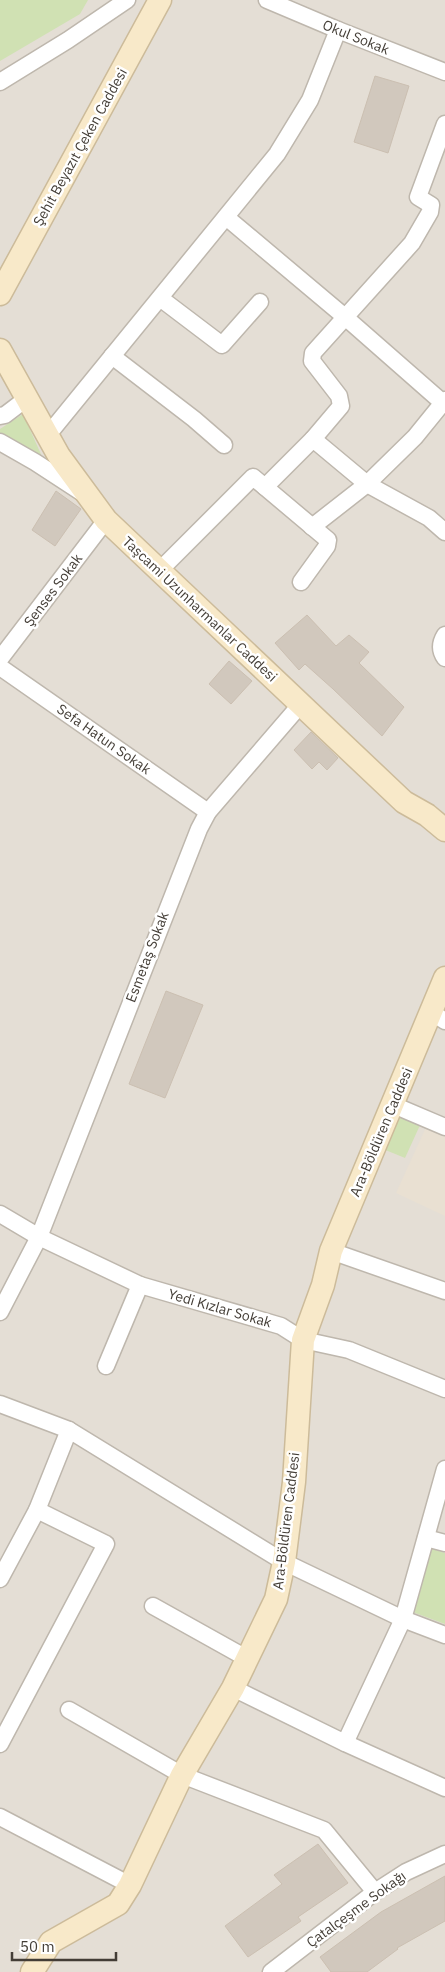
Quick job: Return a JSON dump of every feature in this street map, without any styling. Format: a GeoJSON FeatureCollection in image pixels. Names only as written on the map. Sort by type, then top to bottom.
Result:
{"type":"FeatureCollection","features":[{"type":"Feature","properties":{"kind":"street"},"geometry":{"type":"LineString","coordinates":[[0,82],[128,0]]}},
{"type":"Feature","properties":{"kind":"street","name":"Şehit Beyazıt Çeken Caddesi"},"geometry":{"type":"LineString","coordinates":[[0,294],[160,0]]}},
{"type":"Feature","properties":{"kind":"street","name":"Okul Sokak"},"geometry":{"type":"LineString","coordinates":[[267,0],[445,72]]}},
{"type":"Feature","properties":{"kind":"street"},"geometry":{"type":"LineString","coordinates":[[47,436],[277,154],[310,100],[338,30]]}},
{"type":"Feature","properties":{"kind":"street"},"geometry":{"type":"LineString","coordinates":[[264,487],[314,439],[341,406],[339,396],[312,361],[313,353],[412,243],[430,212],[431,205],[418,197],[445,124]]}},
{"type":"Feature","properties":{"kind":"street"},"geometry":{"type":"LineString","coordinates":[[226,217],[444,401],[415,437],[367,484],[312,527]]}},
{"type":"Feature","properties":{"kind":"street"},"geometry":{"type":"LineString","coordinates":[[160,298],[222,345],[260,302]]}},
{"type":"Feature","properties":{"kind":"street","name":"Taşcami Uzunharmanlar Caddesi"},"geometry":{"type":"LineString","coordinates":[[0,350],[47,436],[87,496],[106,520],[404,802],[416,819],[445,833]]}},
{"type":"Feature","properties":{"kind":"street"},"geometry":{"type":"LineString","coordinates":[[112,356],[194,419],[224,445]]}},
{"type":"Feature","properties":{"kind":"street"},"geometry":{"type":"LineString","coordinates":[[0,416],[5,415],[26,399]]}},
{"type":"Feature","properties":{"kind":"street"},"geometry":{"type":"LineString","coordinates":[[314,439],[367,484],[429,518],[445,532]]}},
{"type":"Feature","properties":{"kind":"street"},"geometry":{"type":"LineString","coordinates":[[0,442],[87,496]]}},
{"type":"Feature","properties":{"kind":"street"},"geometry":{"type":"LineString","coordinates":[[159,571],[252,477],[328,540],[327,546],[301,582]]}},
{"type":"Feature","properties":{"kind":"street","name":"Şenses Sokak"},"geometry":{"type":"LineString","coordinates":[[0,660],[106,520]]}},
{"type":"Feature","properties":{"kind":"street"},"geometry":{"type":"LineString","coordinates":[[445,634],[442,639],[441,652],[445,658]]}},
{"type":"Feature","properties":{"kind":"street","name":"Sefa Hatun Sokak"},"geometry":{"type":"LineString","coordinates":[[0,667],[208,812]]}},
{"type":"Feature","properties":{"kind":"street","name":"Esmetaş Sokak"},"geometry":{"type":"LineString","coordinates":[[0,1312],[39,1237],[198,829],[208,812],[301,704]]}},
{"type":"Feature","properties":{"kind":"street","name":"Ara-Böldüren Caddesi"},"geometry":{"type":"LineString","coordinates":[[438,1016],[445,978]]}},
{"type":"Feature","properties":{"kind":"street","name":"Ara-Böldüren Caddesi"},"geometry":{"type":"LineString","coordinates":[[32,1972],[51,1942],[118,1904],[130,1885],[182,1775],[233,1688],[276,1599],[284,1562],[294,1482],[303,1340],[323,1285],[331,1251],[391,1104],[438,1016],[445,991]]}},
{"type":"Feature","properties":{"kind":"street"},"geometry":{"type":"LineString","coordinates":[[391,1104],[445,1126]]}},
{"type":"Feature","properties":{"kind":"street","name":"Yedi Kızlar Sokak"},"geometry":{"type":"LineString","coordinates":[[0,1214],[39,1237],[140,1285],[281,1326],[303,1340],[349,1350],[445,1389]]}},
{"type":"Feature","properties":{"kind":"street"},"geometry":{"type":"LineString","coordinates":[[331,1251],[445,1291]]}},
{"type":"Feature","properties":{"kind":"street"},"geometry":{"type":"LineString","coordinates":[[106,1366],[140,1285]]}},
{"type":"Feature","properties":{"kind":"street"},"geometry":{"type":"LineString","coordinates":[[0,1404],[69,1430],[284,1562],[403,1619],[445,1636]]}},
{"type":"Feature","properties":{"kind":"street"},"geometry":{"type":"LineString","coordinates":[[0,1579],[37,1510],[69,1430]]}},
{"type":"Feature","properties":{"kind":"street"},"geometry":{"type":"LineString","coordinates":[[345,1743],[403,1619],[445,1469]]}},
{"type":"Feature","properties":{"kind":"street"},"geometry":{"type":"LineString","coordinates":[[0,1744],[106,1544],[37,1510]]}},
{"type":"Feature","properties":{"kind":"street"},"geometry":{"type":"LineString","coordinates":[[426,1538],[445,1543]]}},
{"type":"Feature","properties":{"kind":"street"},"geometry":{"type":"LineString","coordinates":[[153,1606],[248,1659]]}},
{"type":"Feature","properties":{"kind":"street"},"geometry":{"type":"LineString","coordinates":[[233,1688],[345,1743],[445,1788]]}},
{"type":"Feature","properties":{"kind":"street"},"geometry":{"type":"LineString","coordinates":[[69,1710],[182,1775],[324,1830],[375,1892]]}},
{"type":"Feature","properties":{"kind":"street"},"geometry":{"type":"LineString","coordinates":[[0,1817],[130,1885]]}},
{"type":"Feature","properties":{"kind":"street","name":"Çatalçeşme Sokağı"},"geometry":{"type":"LineString","coordinates":[[276,1968],[375,1892],[406,1872],[445,1854]]}},
{"type":"Feature","properties":{"kind":"street"},"geometry":{"type":"LineString","coordinates":[[276,1968],[295,1972]]}},
{"type":"Feature","properties":{"kind":"shaded area"},"geometry":{"type":"Polygon","coordinates":[[[0,0],[445,0],[445,1972],[0,1972],[0,0]]]}},
{"type":"Feature","properties":{"kind":"shaded area"},"geometry":{"type":"Polygon","coordinates":[[[427,1125],[445,1132],[445,1216],[396,1193],[427,1125]]]}},
{"type":"Feature","properties":{"kind":"green space"},"geometry":{"type":"Polygon","coordinates":[[[0,0],[88,0],[80,14],[0,61],[0,0]]]}},
{"type":"Feature","properties":{"kind":"green space"},"geometry":{"type":"Polygon","coordinates":[[[23,414],[44,461],[0,435],[0,429],[23,414]]]}},
{"type":"Feature","properties":{"kind":"green space"},"geometry":{"type":"Polygon","coordinates":[[[399,1114],[421,1123],[405,1158],[383,1149],[399,1114]]]}},
{"type":"Feature","properties":{"kind":"green space"},"geometry":{"type":"Polygon","coordinates":[[[429,1548],[445,1553],[445,1624],[407,1610],[429,1548]]]}},
{"type":"Feature","properties":{"kind":"building"},"geometry":{"type":"Polygon","coordinates":[[[375,76],[409,86],[388,153],[354,142],[375,76]]]}},
{"type":"Feature","properties":{"kind":"building"},"geometry":{"type":"Polygon","coordinates":[[[56,491],[81,509],[55,546],[32,530],[56,491]]]}},
{"type":"Feature","properties":{"kind":"building"},"geometry":{"type":"Polygon","coordinates":[[[307,615],[336,646],[349,635],[369,652],[359,663],[404,707],[382,736],[305,664],[299,670],[275,643],[307,615]]]}},
{"type":"Feature","properties":{"kind":"building"},"geometry":{"type":"Polygon","coordinates":[[[229,661],[252,681],[231,704],[209,684],[229,661]]]}},
{"type":"Feature","properties":{"kind":"building"},"geometry":{"type":"Polygon","coordinates":[[[311,732],[338,758],[327,770],[319,762],[312,769],[294,750],[311,732]]]}},
{"type":"Feature","properties":{"kind":"building"},"geometry":{"type":"Polygon","coordinates":[[[166,991],[203,1005],[165,1098],[129,1084],[166,991]]]}},
{"type":"Feature","properties":{"kind":"building"},"geometry":{"type":"Polygon","coordinates":[[[318,1844],[348,1883],[298,1917],[301,1921],[248,1957],[225,1926],[282,1884],[274,1875],[318,1844]]]}},
{"type":"Feature","properties":{"kind":"building"},"geometry":{"type":"Polygon","coordinates":[[[445,1876],[445,1921],[397,1948],[367,1972],[331,1972],[320,1957],[381,1912],[445,1876]]]}}]}
